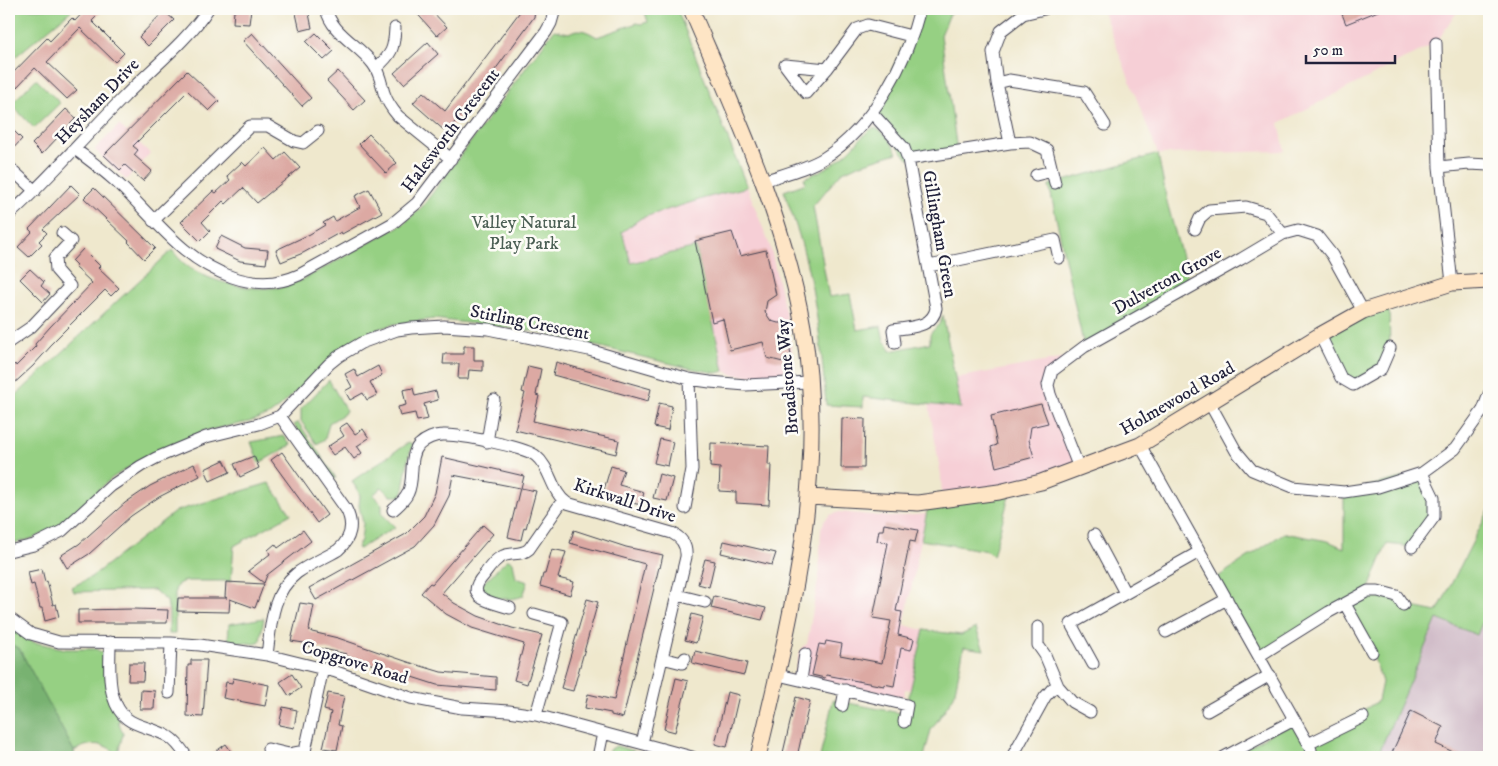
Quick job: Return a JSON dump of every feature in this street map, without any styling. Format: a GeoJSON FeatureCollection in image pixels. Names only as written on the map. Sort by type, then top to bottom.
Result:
{"type":"FeatureCollection","features":[{"type":"Feature","properties":{"kind":"street","name":"Heysham Drive"},"geometry":{"type":"LineString","coordinates":[[9,215],[36,191],[123,98],[196,24],[208,9]]}},
{"type":"Feature","properties":{"kind":"street"},"geometry":{"type":"LineString","coordinates":[[326,9],[331,23],[376,68],[392,109],[451,159]]}},
{"type":"Feature","properties":{"kind":"street","name":"Halesworth Crescent"},"geometry":{"type":"LineString","coordinates":[[75,149],[114,181],[185,251],[212,269],[250,282],[275,282],[299,275],[410,211],[424,196],[546,32],[555,9]]}},
{"type":"Feature","properties":{"kind":"street","name":"Broadstone Way"},"geometry":{"type":"LineString","coordinates":[[691,9],[763,181],[799,305],[807,351],[811,430],[809,497],[794,596],[778,675],[758,757]]}},
{"type":"Feature","properties":{"kind":"street"},"geometry":{"type":"LineString","coordinates":[[763,181],[807,167],[825,157],[851,137],[872,113],[896,74],[920,9]]}},
{"type":"Feature","properties":{"kind":"street"},"geometry":{"type":"LineString","coordinates":[[1010,143],[992,52],[1001,31],[1023,14],[1044,9]]}},
{"type":"Feature","properties":{"kind":"street"},"geometry":{"type":"LineString","coordinates":[[827,69],[858,29],[868,25],[911,36]]}},
{"type":"Feature","properties":{"kind":"street"},"geometry":{"type":"LineString","coordinates":[[376,68],[391,53],[395,28]]}},
{"type":"Feature","properties":{"kind":"street"},"geometry":{"type":"LineString","coordinates":[[1436,43],[1439,167],[1452,283]]}},
{"type":"Feature","properties":{"kind":"street"},"geometry":{"type":"LineString","coordinates":[[997,83],[1009,80],[1084,92],[1105,125]]}},
{"type":"Feature","properties":{"kind":"street","name":"Gillingham Green"},"geometry":{"type":"LineString","coordinates":[[872,113],[904,148],[908,159],[936,308],[934,316],[924,324],[893,330],[895,343]]}},
{"type":"Feature","properties":{"kind":"street"},"geometry":{"type":"LineString","coordinates":[[153,221],[250,126],[268,126],[294,141],[303,143],[318,131]]}},
{"type":"Feature","properties":{"kind":"street"},"geometry":{"type":"LineString","coordinates":[[908,159],[1010,143],[1030,142],[1047,150],[1053,177],[1036,175]]}},
{"type":"Feature","properties":{"kind":"street"},"geometry":{"type":"LineString","coordinates":[[1439,167],[1469,164],[1489,165]]}},
{"type":"Feature","properties":{"kind":"street"},"geometry":{"type":"LineString","coordinates":[[9,167],[36,191]]}},
{"type":"Feature","properties":{"kind":"street"},"geometry":{"type":"LineString","coordinates":[[1195,229],[1200,218],[1209,210],[1246,207],[1266,213],[1283,234]]}},
{"type":"Feature","properties":{"kind":"street","name":"Dulverton Grove"},"geometry":{"type":"LineString","coordinates":[[1080,468],[1050,394],[1048,385],[1052,371],[1084,347],[1283,234],[1298,230],[1317,236],[1332,255],[1363,311]]}},
{"type":"Feature","properties":{"kind":"street"},"geometry":{"type":"LineString","coordinates":[[9,342],[31,327],[70,286],[56,270],[55,258],[70,241],[62,233]]}},
{"type":"Feature","properties":{"kind":"street"},"geometry":{"type":"LineString","coordinates":[[929,266],[1056,240],[1059,258]]}},
{"type":"Feature","properties":{"kind":"street","name":"Holmewood Road"},"geometry":{"type":"LineString","coordinates":[[809,497],[918,503],[999,492],[1042,482],[1140,445],[1320,335],[1363,311],[1452,283],[1489,281]]}},
{"type":"Feature","properties":{"kind":"street","name":"Stirling Crescent"},"geometry":{"type":"LineString","coordinates":[[9,551],[34,545],[57,534],[111,486],[140,466],[156,458],[198,439],[259,424],[280,416],[329,364],[350,349],[373,338],[411,328],[464,326],[488,329],[589,350],[689,379],[723,384],[746,385],[809,382]]}},
{"type":"Feature","properties":{"kind":"street"},"geometry":{"type":"LineString","coordinates":[[1320,335],[1340,378],[1352,385],[1381,369],[1390,348]]}},
{"type":"Feature","properties":{"kind":"street"},"geometry":{"type":"LineString","coordinates":[[685,508],[692,469],[689,379]]}},
{"type":"Feature","properties":{"kind":"street"},"geometry":{"type":"LineString","coordinates":[[1209,402],[1236,451],[1252,470],[1293,487],[1344,492],[1378,487],[1422,473],[1455,449],[1483,410],[1489,394]]}},
{"type":"Feature","properties":{"kind":"street"},"geometry":{"type":"LineString","coordinates":[[487,442],[494,400]]}},
{"type":"Feature","properties":{"kind":"street"},"geometry":{"type":"LineString","coordinates":[[267,655],[275,604],[284,587],[298,573],[343,546],[350,534],[351,528],[346,509],[280,416]]}},
{"type":"Feature","properties":{"kind":"street","name":"Kirkwall Drive"},"geometry":{"type":"LineString","coordinates":[[393,510],[405,499],[408,493],[414,453],[426,440],[442,435],[528,450],[544,466],[563,500],[572,505],[676,535],[683,542],[686,552],[642,743]]}},
{"type":"Feature","properties":{"kind":"street"},"geometry":{"type":"LineString","coordinates":[[1140,445],[1308,744],[1311,750],[1310,757]]}},
{"type":"Feature","properties":{"kind":"street"},"geometry":{"type":"LineString","coordinates":[[1412,547],[1434,517],[1434,498],[1422,473]]}},
{"type":"Feature","properties":{"kind":"street"},"geometry":{"type":"LineString","coordinates":[[510,608],[480,598],[476,591],[477,583],[497,559],[504,555],[523,553],[529,549],[563,500]]}},
{"type":"Feature","properties":{"kind":"street"},"geometry":{"type":"LineString","coordinates":[[1094,535],[1125,593]]}},
{"type":"Feature","properties":{"kind":"street"},"geometry":{"type":"LineString","coordinates":[[1093,664],[1071,624],[1199,552]]}},
{"type":"Feature","properties":{"kind":"street"},"geometry":{"type":"LineString","coordinates":[[1258,656],[1368,591],[1378,591],[1396,596],[1403,605]]}},
{"type":"Feature","properties":{"kind":"street"},"geometry":{"type":"LineString","coordinates":[[677,595],[705,602]]}},
{"type":"Feature","properties":{"kind":"street"},"geometry":{"type":"LineString","coordinates":[[1166,632],[1227,599]]}},
{"type":"Feature","properties":{"kind":"street"},"geometry":{"type":"LineString","coordinates":[[1345,604],[1372,652]]}},
{"type":"Feature","properties":{"kind":"street"},"geometry":{"type":"LineString","coordinates":[[534,614],[562,622],[536,715]]}},
{"type":"Feature","properties":{"kind":"street","name":"Copgrove Road"},"geometry":{"type":"LineString","coordinates":[[9,618],[31,634],[49,641],[68,643],[171,643],[200,645],[267,655],[323,668],[410,698],[436,704],[536,715],[692,757]]}},
{"type":"Feature","properties":{"kind":"street"},"geometry":{"type":"LineString","coordinates":[[1038,627],[1038,645],[1045,655],[1058,686],[1072,702],[1090,712]]}},
{"type":"Feature","properties":{"kind":"street"},"geometry":{"type":"LineString","coordinates":[[110,642],[111,686],[115,704],[120,712],[134,724],[169,738],[177,744],[187,757]]}},
{"type":"Feature","properties":{"kind":"street"},"geometry":{"type":"LineString","coordinates":[[168,694],[171,643]]}},
{"type":"Feature","properties":{"kind":"street"},"geometry":{"type":"LineString","coordinates":[[801,680],[805,654]]}},
{"type":"Feature","properties":{"kind":"street"},"geometry":{"type":"LineString","coordinates":[[662,658],[682,663],[685,658]]}},
{"type":"Feature","properties":{"kind":"street"},"geometry":{"type":"LineString","coordinates":[[268,749],[290,754],[306,754],[323,668]]}},
{"type":"Feature","properties":{"kind":"street"},"geometry":{"type":"LineString","coordinates":[[778,675],[907,705],[904,722]]}},
{"type":"Feature","properties":{"kind":"street"},"geometry":{"type":"LineString","coordinates":[[1207,711],[1270,675]]}},
{"type":"Feature","properties":{"kind":"street"},"geometry":{"type":"LineString","coordinates":[[1012,757],[1046,697],[1052,689],[1058,686]]}},
{"type":"Feature","properties":{"kind":"street"},"geometry":{"type":"LineString","coordinates":[[842,706],[845,690]]}},
{"type":"Feature","properties":{"kind":"street"},"geometry":{"type":"LineString","coordinates":[[1308,744],[1363,717]]}},
{"type":"Feature","properties":{"kind":"street"},"geometry":{"type":"LineString","coordinates":[[1224,757],[1294,720]]}},
{"type":"Feature","properties":{"kind":"street"},"geometry":{"type":"LineString","coordinates":[[598,757],[603,733]]}},
{"type":"Feature","properties":{"kind":"shaded area"},"geometry":{"type":"Polygon","coordinates":[[[1102,9],[1459,9],[1436,43],[1279,123],[1285,151],[1158,154],[1102,9]]]}},
{"type":"Feature","properties":{"kind":"shaded area"},"geometry":{"type":"Polygon","coordinates":[[[119,125],[150,153],[126,180],[95,149],[119,125]]]}},
{"type":"Feature","properties":{"kind":"shaded area"},"geometry":{"type":"Polygon","coordinates":[[[747,187],[770,246],[786,315],[794,362],[787,372],[777,374],[749,376],[735,375],[724,371],[712,322],[631,263],[622,231],[641,218],[747,187]]]}},
{"type":"Feature","properties":{"kind":"shaded area"},"geometry":{"type":"Polygon","coordinates":[[[1070,357],[1049,385],[1079,468],[942,501],[941,476],[929,405],[961,408],[955,378],[1070,357]]]}},
{"type":"Feature","properties":{"kind":"shaded area"},"geometry":{"type":"Polygon","coordinates":[[[839,512],[892,517],[926,514],[904,625],[924,630],[911,690],[905,689],[904,697],[794,675],[802,647],[807,644],[819,575],[821,528],[830,515],[839,512]]]}},
{"type":"Feature","properties":{"kind":"shaded area"},"geometry":{"type":"Polygon","coordinates":[[[1489,606],[1489,757],[1377,757],[1437,619],[1477,635],[1489,606]]]}},
{"type":"Feature","properties":{"kind":"green space"},"geometry":{"type":"Polygon","coordinates":[[[9,9],[73,9],[9,62],[9,9]]]}},
{"type":"Feature","properties":{"kind":"green space","name":"Valley Natural Play Park"},"geometry":{"type":"Polygon","coordinates":[[[644,9],[677,9],[747,187],[641,218],[622,232],[631,263],[696,247],[724,371],[717,373],[689,368],[533,331],[434,319],[395,324],[358,338],[339,350],[280,407],[269,415],[249,422],[204,431],[150,454],[112,478],[57,527],[34,538],[9,545],[9,402],[172,250],[181,261],[193,270],[214,280],[238,286],[275,288],[304,279],[403,224],[422,207],[554,30],[569,33],[576,30],[583,31],[597,37],[637,23],[648,22],[644,9]]]}},
{"type":"Feature","properties":{"kind":"green space"},"geometry":{"type":"Polygon","coordinates":[[[920,9],[952,9],[941,35],[957,151],[908,159],[872,113],[920,9]]]}},
{"type":"Feature","properties":{"kind":"green space"},"geometry":{"type":"Polygon","coordinates":[[[36,79],[60,103],[34,128],[11,104],[36,79]]]}},
{"type":"Feature","properties":{"kind":"green space"},"geometry":{"type":"Polygon","coordinates":[[[874,128],[885,135],[897,153],[858,165],[841,173],[813,206],[829,297],[850,294],[857,330],[881,326],[884,341],[890,351],[930,343],[930,334],[940,323],[943,316],[961,408],[863,397],[863,407],[826,405],[821,346],[812,288],[801,242],[784,191],[806,183],[804,178],[838,160],[874,128]]]}},
{"type":"Feature","properties":{"kind":"green space"},"geometry":{"type":"Polygon","coordinates":[[[1158,154],[1167,202],[1190,287],[1084,347],[1049,185],[1158,154]]]}},
{"type":"Feature","properties":{"kind":"green space"},"geometry":{"type":"Polygon","coordinates":[[[1389,303],[1390,348],[1381,369],[1353,385],[1341,378],[1320,335],[1389,303]]]}},
{"type":"Feature","properties":{"kind":"green space"},"geometry":{"type":"Polygon","coordinates":[[[329,380],[346,410],[344,414],[329,423],[325,439],[317,444],[301,421],[301,409],[329,380]]]}},
{"type":"Feature","properties":{"kind":"green space"},"geometry":{"type":"Polygon","coordinates":[[[298,422],[336,478],[332,480],[294,425],[298,422]]]}},
{"type":"Feature","properties":{"kind":"green space"},"geometry":{"type":"Polygon","coordinates":[[[284,436],[291,445],[259,463],[251,442],[284,436]]]}},
{"type":"Feature","properties":{"kind":"green space"},"geometry":{"type":"Polygon","coordinates":[[[409,442],[413,445],[409,455],[405,486],[401,496],[391,496],[382,487],[373,495],[382,504],[382,514],[395,527],[359,549],[357,548],[361,540],[363,523],[359,506],[360,495],[352,481],[409,442]]]}},
{"type":"Feature","properties":{"kind":"green space"},"geometry":{"type":"Polygon","coordinates":[[[1422,473],[1434,517],[1412,547],[1387,544],[1368,591],[1378,591],[1403,605],[1437,612],[1489,510],[1489,606],[1477,635],[1437,619],[1377,757],[1231,757],[1294,720],[1309,744],[1378,701],[1382,682],[1372,652],[1345,604],[1259,656],[1215,579],[1284,533],[1328,541],[1344,548],[1344,492],[1422,473]]]}},
{"type":"Feature","properties":{"kind":"green space"},"geometry":{"type":"Polygon","coordinates":[[[269,483],[291,514],[234,546],[231,581],[184,581],[178,584],[175,590],[175,634],[169,634],[167,601],[154,590],[74,592],[72,587],[91,577],[176,511],[269,483]]]}},
{"type":"Feature","properties":{"kind":"green space"},"geometry":{"type":"Polygon","coordinates":[[[1011,489],[993,556],[988,551],[921,540],[929,502],[1011,489]]]}},
{"type":"Feature","properties":{"kind":"green space"},"geometry":{"type":"Polygon","coordinates":[[[507,560],[513,562],[516,578],[528,582],[523,596],[513,599],[501,599],[486,594],[482,591],[482,584],[507,560]]]}},
{"type":"Feature","properties":{"kind":"green space"},"geometry":{"type":"Polygon","coordinates":[[[264,618],[260,641],[256,644],[228,641],[229,624],[264,618]]]}},
{"type":"Feature","properties":{"kind":"green space"},"geometry":{"type":"Polygon","coordinates":[[[9,625],[33,642],[66,649],[96,649],[103,653],[109,698],[120,720],[118,721],[123,734],[118,753],[103,745],[94,744],[74,751],[75,757],[9,757],[9,625]]]}},
{"type":"Feature","properties":{"kind":"green space"},"geometry":{"type":"Polygon","coordinates":[[[976,628],[984,650],[964,647],[954,696],[931,730],[924,757],[820,757],[833,700],[905,714],[924,630],[961,635],[976,628]]]}},
{"type":"Feature","properties":{"kind":"green space"},"geometry":{"type":"Polygon","coordinates":[[[9,644],[19,648],[74,751],[75,757],[9,757],[9,644]]]}},
{"type":"Feature","properties":{"kind":"green space"},"geometry":{"type":"Polygon","coordinates":[[[616,746],[656,757],[607,757],[609,750],[616,746]]]}},
{"type":"Feature","properties":{"kind":"building"},"geometry":{"type":"Polygon","coordinates":[[[86,9],[104,9],[92,21],[124,53],[115,62],[80,28],[47,62],[77,90],[67,99],[35,68],[17,87],[15,85],[9,92],[9,77],[47,38],[50,41],[72,18],[75,21],[86,9]]]}},
{"type":"Feature","properties":{"kind":"building"},"geometry":{"type":"Polygon","coordinates":[[[236,9],[251,9],[249,24],[233,23],[234,11],[236,9]]]}},
{"type":"Feature","properties":{"kind":"building"},"geometry":{"type":"Polygon","coordinates":[[[295,9],[308,9],[312,28],[300,31],[295,9]]]}},
{"type":"Feature","properties":{"kind":"building"},"geometry":{"type":"Polygon","coordinates":[[[413,9],[430,9],[447,27],[437,36],[413,9]]]}},
{"type":"Feature","properties":{"kind":"building"},"geometry":{"type":"Polygon","coordinates":[[[522,9],[535,9],[534,17],[464,112],[446,132],[413,103],[423,92],[445,111],[522,9]]]}},
{"type":"Feature","properties":{"kind":"building"},"geometry":{"type":"Polygon","coordinates":[[[1340,9],[1383,9],[1346,24],[1340,9]]]}},
{"type":"Feature","properties":{"kind":"building"},"geometry":{"type":"Polygon","coordinates":[[[164,11],[174,20],[148,46],[139,37],[164,11]]]}},
{"type":"Feature","properties":{"kind":"building"},"geometry":{"type":"Polygon","coordinates":[[[252,33],[311,98],[302,106],[243,41],[252,33]]]}},
{"type":"Feature","properties":{"kind":"building"},"geometry":{"type":"Polygon","coordinates":[[[316,33],[334,51],[324,60],[306,42],[316,33]]]}},
{"type":"Feature","properties":{"kind":"building"},"geometry":{"type":"Polygon","coordinates":[[[428,42],[438,54],[404,84],[394,73],[428,42]]]}},
{"type":"Feature","properties":{"kind":"building"},"geometry":{"type":"Polygon","coordinates":[[[187,71],[219,101],[209,111],[188,91],[133,146],[138,150],[134,155],[152,171],[143,181],[125,165],[120,170],[104,155],[187,71]]]}},
{"type":"Feature","properties":{"kind":"building"},"geometry":{"type":"Polygon","coordinates":[[[338,71],[365,100],[354,110],[327,81],[338,71]]]}},
{"type":"Feature","properties":{"kind":"building"},"geometry":{"type":"Polygon","coordinates":[[[66,109],[76,118],[42,154],[32,144],[66,109]]]}},
{"type":"Feature","properties":{"kind":"building"},"geometry":{"type":"Polygon","coordinates":[[[9,126],[22,139],[9,153],[9,126]]]}},
{"type":"Feature","properties":{"kind":"building"},"geometry":{"type":"Polygon","coordinates":[[[369,134],[397,163],[386,173],[359,144],[369,134]]]}},
{"type":"Feature","properties":{"kind":"building"},"geometry":{"type":"Polygon","coordinates":[[[265,148],[276,160],[285,152],[300,168],[257,203],[243,188],[226,204],[223,201],[202,222],[210,231],[200,241],[181,222],[213,191],[216,193],[230,180],[227,176],[242,162],[246,166],[265,148]]]}},
{"type":"Feature","properties":{"kind":"building"},"geometry":{"type":"Polygon","coordinates":[[[71,185],[80,194],[43,229],[47,233],[39,241],[42,244],[29,257],[18,247],[32,232],[29,229],[71,185]]]}},
{"type":"Feature","properties":{"kind":"building"},"geometry":{"type":"Polygon","coordinates":[[[94,188],[155,248],[144,259],[129,241],[84,198],[94,188]]]}},
{"type":"Feature","properties":{"kind":"building"},"geometry":{"type":"Polygon","coordinates":[[[369,189],[382,212],[342,234],[341,232],[303,253],[281,262],[276,250],[310,234],[325,225],[323,223],[333,217],[335,221],[360,207],[355,196],[369,189]]]}},
{"type":"Feature","properties":{"kind":"building"},"geometry":{"type":"Polygon","coordinates":[[[732,232],[740,256],[766,250],[776,295],[767,301],[765,312],[771,321],[784,323],[791,355],[786,361],[767,358],[763,342],[730,350],[723,319],[712,322],[695,241],[732,232]]]}},
{"type":"Feature","properties":{"kind":"building"},"geometry":{"type":"Polygon","coordinates":[[[221,236],[245,248],[268,250],[266,264],[240,261],[215,249],[221,236]]]}},
{"type":"Feature","properties":{"kind":"building"},"geometry":{"type":"Polygon","coordinates":[[[83,249],[100,266],[98,268],[119,288],[111,296],[105,290],[50,345],[33,366],[9,388],[9,370],[15,364],[16,366],[36,346],[35,344],[50,327],[92,283],[75,267],[77,266],[72,261],[83,249]]]}},
{"type":"Feature","properties":{"kind":"building"},"geometry":{"type":"Polygon","coordinates":[[[30,269],[44,282],[41,286],[50,294],[43,302],[20,279],[30,269]]]}},
{"type":"Feature","properties":{"kind":"building"},"geometry":{"type":"Polygon","coordinates":[[[464,346],[474,346],[474,360],[483,360],[483,371],[469,370],[468,379],[458,379],[459,364],[443,364],[444,354],[464,354],[464,346]]]}},
{"type":"Feature","properties":{"kind":"building"},"geometry":{"type":"Polygon","coordinates":[[[556,362],[651,389],[648,401],[553,375],[556,362]]]}},
{"type":"Feature","properties":{"kind":"building"},"geometry":{"type":"Polygon","coordinates":[[[378,366],[382,375],[370,382],[377,395],[367,400],[363,393],[350,400],[345,391],[352,387],[345,374],[354,369],[358,377],[378,366]]]}},
{"type":"Feature","properties":{"kind":"building"},"geometry":{"type":"Polygon","coordinates":[[[528,366],[541,369],[536,395],[539,396],[533,421],[619,440],[616,454],[515,430],[525,393],[522,392],[528,366]]]}},
{"type":"Feature","properties":{"kind":"building"},"geometry":{"type":"Polygon","coordinates":[[[413,388],[415,396],[436,391],[438,400],[424,404],[428,419],[417,421],[415,413],[400,416],[398,407],[406,405],[403,390],[413,388]]]}},
{"type":"Feature","properties":{"kind":"building"},"geometry":{"type":"Polygon","coordinates":[[[659,403],[672,406],[668,430],[654,427],[659,403]]]}},
{"type":"Feature","properties":{"kind":"building"},"geometry":{"type":"Polygon","coordinates":[[[1041,404],[1048,423],[1031,427],[1029,440],[1034,457],[996,467],[991,447],[997,445],[991,416],[1041,404]]]}},
{"type":"Feature","properties":{"kind":"building"},"geometry":{"type":"Polygon","coordinates":[[[842,418],[865,419],[864,468],[841,468],[842,418]]]}},
{"type":"Feature","properties":{"kind":"building"},"geometry":{"type":"Polygon","coordinates":[[[347,423],[355,434],[363,429],[369,438],[357,446],[362,453],[354,459],[345,447],[333,455],[327,447],[344,436],[339,428],[347,423]]]}},
{"type":"Feature","properties":{"kind":"building"},"geometry":{"type":"Polygon","coordinates":[[[660,439],[673,442],[668,466],[654,463],[660,439]]]}},
{"type":"Feature","properties":{"kind":"building"},"geometry":{"type":"Polygon","coordinates":[[[711,443],[769,446],[768,465],[771,465],[769,505],[736,503],[736,492],[719,491],[720,468],[710,467],[711,443]]]}},
{"type":"Feature","properties":{"kind":"building"},"geometry":{"type":"Polygon","coordinates":[[[282,452],[327,515],[317,523],[271,460],[282,452]]]}},
{"type":"Feature","properties":{"kind":"building"},"geometry":{"type":"Polygon","coordinates":[[[254,456],[259,468],[240,477],[234,464],[254,456]]]}},
{"type":"Feature","properties":{"kind":"building"},"geometry":{"type":"Polygon","coordinates":[[[442,457],[524,476],[521,488],[536,491],[521,540],[508,537],[520,488],[453,475],[449,496],[434,525],[415,546],[316,600],[309,588],[406,534],[424,516],[435,493],[442,457]]]}},
{"type":"Feature","properties":{"kind":"building"},"geometry":{"type":"Polygon","coordinates":[[[224,460],[230,472],[210,481],[205,469],[224,460]]]}},
{"type":"Feature","properties":{"kind":"building"},"geometry":{"type":"Polygon","coordinates":[[[194,464],[200,476],[159,497],[131,516],[89,554],[67,568],[60,556],[79,544],[125,503],[150,486],[194,464]]]}},
{"type":"Feature","properties":{"kind":"building"},"geometry":{"type":"Polygon","coordinates":[[[611,466],[624,470],[619,485],[644,492],[641,505],[602,496],[611,466]]]}},
{"type":"Feature","properties":{"kind":"building"},"geometry":{"type":"Polygon","coordinates":[[[659,474],[673,478],[667,501],[653,498],[659,474]]]}},
{"type":"Feature","properties":{"kind":"building"},"geometry":{"type":"Polygon","coordinates":[[[884,524],[918,530],[915,542],[910,541],[896,611],[902,612],[898,635],[914,639],[911,650],[901,648],[894,686],[884,684],[884,686],[826,675],[825,678],[812,675],[819,644],[825,645],[826,641],[842,644],[840,655],[882,663],[891,621],[873,618],[888,543],[877,541],[879,530],[883,530],[884,524]]]}},
{"type":"Feature","properties":{"kind":"building"},"geometry":{"type":"Polygon","coordinates":[[[483,525],[493,534],[442,593],[454,603],[478,616],[512,628],[542,635],[527,684],[514,680],[524,644],[472,628],[446,614],[421,593],[430,583],[432,584],[483,525]]]}},
{"type":"Feature","properties":{"kind":"building"},"geometry":{"type":"Polygon","coordinates":[[[303,530],[311,541],[267,575],[264,583],[248,571],[270,554],[268,550],[275,544],[278,548],[303,530]]]}},
{"type":"Feature","properties":{"kind":"building"},"geometry":{"type":"Polygon","coordinates":[[[574,530],[626,547],[663,555],[623,718],[611,715],[611,713],[585,708],[588,694],[614,700],[645,564],[570,543],[574,530]]]}},
{"type":"Feature","properties":{"kind":"building"},"geometry":{"type":"Polygon","coordinates":[[[724,541],[776,553],[772,565],[721,553],[724,541]]]}},
{"type":"Feature","properties":{"kind":"building"},"geometry":{"type":"Polygon","coordinates":[[[552,549],[566,552],[558,578],[574,582],[570,595],[540,586],[552,549]]]}},
{"type":"Feature","properties":{"kind":"building"},"geometry":{"type":"Polygon","coordinates":[[[705,559],[715,561],[709,587],[698,584],[705,559]]]}},
{"type":"Feature","properties":{"kind":"building"},"geometry":{"type":"Polygon","coordinates":[[[42,569],[53,605],[56,604],[59,617],[45,621],[34,584],[31,585],[28,572],[42,569]]]}},
{"type":"Feature","properties":{"kind":"building"},"geometry":{"type":"Polygon","coordinates":[[[226,582],[264,584],[255,608],[230,599],[229,612],[177,611],[178,598],[227,598],[225,597],[226,582]]]}},
{"type":"Feature","properties":{"kind":"building"},"geometry":{"type":"Polygon","coordinates":[[[714,596],[766,608],[762,620],[711,608],[714,596]]]}},
{"type":"Feature","properties":{"kind":"building"},"geometry":{"type":"Polygon","coordinates":[[[587,599],[598,602],[573,691],[561,688],[587,599]]]}},
{"type":"Feature","properties":{"kind":"building"},"geometry":{"type":"Polygon","coordinates":[[[300,603],[314,605],[309,630],[312,632],[338,638],[441,672],[496,677],[496,690],[437,685],[346,656],[347,654],[291,641],[300,603]]]}},
{"type":"Feature","properties":{"kind":"building"},"geometry":{"type":"Polygon","coordinates":[[[78,610],[168,610],[167,623],[78,623],[78,610]]]}},
{"type":"Feature","properties":{"kind":"building"},"geometry":{"type":"Polygon","coordinates":[[[692,614],[703,617],[696,643],[685,640],[692,614]]]}},
{"type":"Feature","properties":{"kind":"building"},"geometry":{"type":"Polygon","coordinates":[[[695,651],[747,663],[744,675],[692,663],[695,651]]]}},
{"type":"Feature","properties":{"kind":"building"},"geometry":{"type":"Polygon","coordinates":[[[191,660],[207,660],[203,717],[187,716],[188,665],[191,665],[191,660]]]}},
{"type":"Feature","properties":{"kind":"building"},"geometry":{"type":"Polygon","coordinates":[[[129,663],[144,663],[143,681],[128,681],[129,663]]]}},
{"type":"Feature","properties":{"kind":"building"},"geometry":{"type":"Polygon","coordinates":[[[292,674],[301,688],[289,696],[280,682],[292,674]]]}},
{"type":"Feature","properties":{"kind":"building"},"geometry":{"type":"Polygon","coordinates":[[[233,678],[269,685],[265,706],[223,698],[226,682],[232,683],[233,678]]]}},
{"type":"Feature","properties":{"kind":"building"},"geometry":{"type":"Polygon","coordinates":[[[676,678],[688,681],[675,732],[664,729],[676,678]]]}},
{"type":"Feature","properties":{"kind":"building"},"geometry":{"type":"Polygon","coordinates":[[[141,690],[155,691],[154,709],[140,709],[141,690]]]}},
{"type":"Feature","properties":{"kind":"building"},"geometry":{"type":"Polygon","coordinates":[[[727,692],[739,695],[727,747],[715,744],[727,692]]]}},
{"type":"Feature","properties":{"kind":"building"},"geometry":{"type":"Polygon","coordinates":[[[328,693],[344,696],[338,725],[342,726],[337,750],[323,748],[331,712],[324,710],[328,693]]]}},
{"type":"Feature","properties":{"kind":"building"},"geometry":{"type":"Polygon","coordinates":[[[796,697],[810,701],[797,757],[782,757],[796,697]]]}},
{"type":"Feature","properties":{"kind":"building"},"geometry":{"type":"Polygon","coordinates":[[[283,707],[297,710],[294,728],[279,725],[283,707]]]}},
{"type":"Feature","properties":{"kind":"building"},"geometry":{"type":"Polygon","coordinates":[[[1411,711],[1443,727],[1436,744],[1464,757],[1390,757],[1411,711]]]}},
{"type":"Feature","properties":{"kind":"building"},"geometry":{"type":"Polygon","coordinates":[[[226,744],[235,757],[208,757],[226,744]]]}}]}
